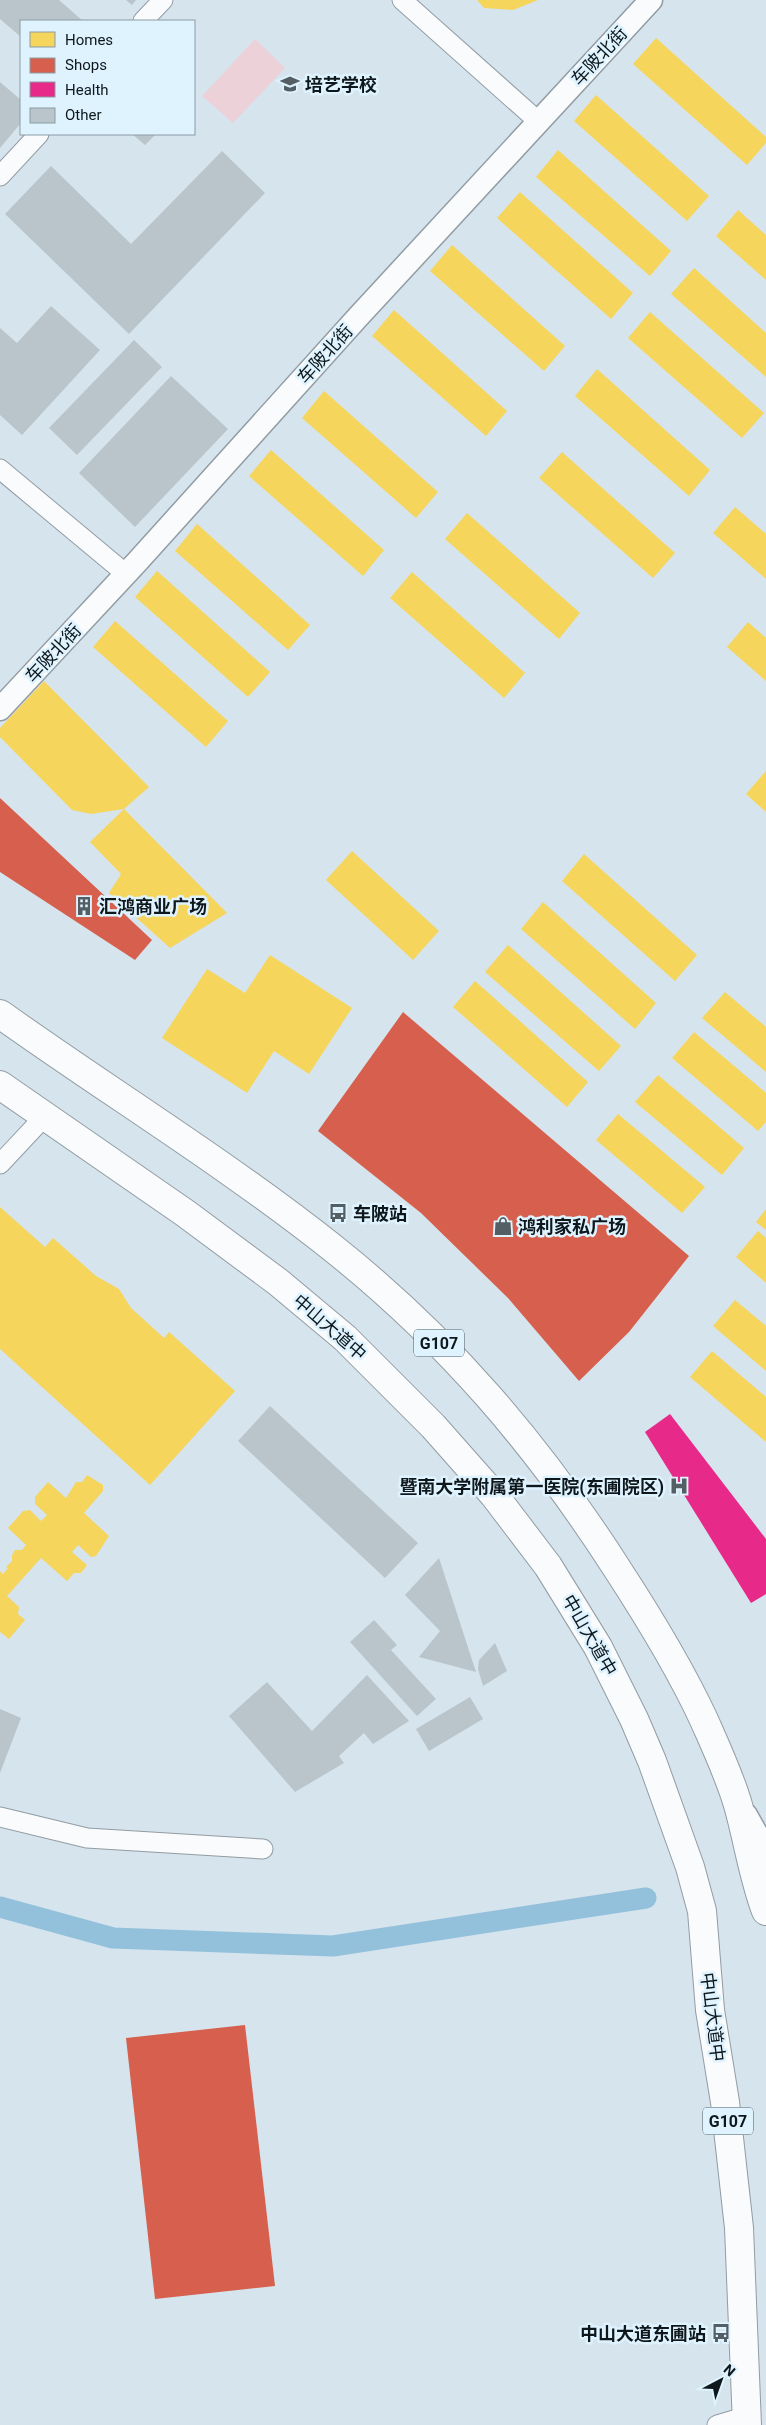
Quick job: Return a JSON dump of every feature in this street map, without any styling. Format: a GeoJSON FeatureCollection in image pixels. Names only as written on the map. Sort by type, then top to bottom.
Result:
{"type":"FeatureCollection","features":[{"type":"Feature","properties":{"kind":"highway","name":"G107"},"geometry":{"type":"LineString","coordinates":[[0,1014],[157,1121],[335,1250],[437,1341],[468,1373],[538,1454],[560,1483],[653,1624],[679,1670],[704,1721],[737,1801]]}},
{"type":"Feature","properties":{"kind":"highway","name":"中山大道中"},"geometry":{"type":"LineString","coordinates":[[0,1085],[185,1213],[270,1276],[357,1350],[432,1426],[494,1496],[548,1566],[598,1647],[634,1719],[652,1761],[690,1867],[702,1911],[710,2010],[725,2102],[739,2228],[747,2421]]}},
{"type":"Feature","properties":{"kind":"highway"},"geometry":{"type":"LineString","coordinates":[[737,1801],[766,1911]]}},
{"type":"Feature","properties":{"kind":"street"},"geometry":{"type":"LineString","coordinates":[[144,20],[163,0]]}},
{"type":"Feature","properties":{"kind":"street"},"geometry":{"type":"LineString","coordinates":[[402,0],[539,122]]}},
{"type":"Feature","properties":{"kind":"street","name":"车陂北街"},"geometry":{"type":"LineString","coordinates":[[0,709],[126,574],[358,317],[651,0]]}},
{"type":"Feature","properties":{"kind":"street"},"geometry":{"type":"LineString","coordinates":[[0,176],[38,135]]}},
{"type":"Feature","properties":{"kind":"street"},"geometry":{"type":"LineString","coordinates":[[0,469],[126,574]]}},
{"type":"Feature","properties":{"kind":"street"},"geometry":{"type":"LineString","coordinates":[[0,1164],[45,1116]]}},
{"type":"Feature","properties":{"kind":"street"},"geometry":{"type":"LineString","coordinates":[[737,1801],[766,1851]]}},
{"type":"Feature","properties":{"kind":"street"},"geometry":{"type":"LineString","coordinates":[[0,1817],[87,1838],[263,1849]]}},
{"type":"Feature","properties":{"kind":"street"},"geometry":{"type":"LineString","coordinates":[[717,2425],[747,2421]]}},
{"type":"Feature","properties":{"kind":"shaded area"},"geometry":{"type":"Polygon","coordinates":[[[255,39],[285,68],[233,123],[202,96],[255,39]]]}},
{"type":"Feature","properties":{"kind":"building: Homes"},"geometry":{"type":"Polygon","coordinates":[[[477,0],[538,0],[513,10],[484,8],[477,0]]]}},
{"type":"Feature","properties":{"kind":"building: Homes"},"geometry":{"type":"Polygon","coordinates":[[[656,38],[766,137],[766,143],[747,165],[633,64],[656,38]]]}},
{"type":"Feature","properties":{"kind":"building: Homes"},"geometry":{"type":"Polygon","coordinates":[[[596,95],[709,196],[687,221],[574,121],[596,95]]]}},
{"type":"Feature","properties":{"kind":"building: Homes"},"geometry":{"type":"Polygon","coordinates":[[[558,150],[671,251],[650,276],[536,177],[558,150]]]}},
{"type":"Feature","properties":{"kind":"building: Homes"},"geometry":{"type":"Polygon","coordinates":[[[520,192],[633,293],[611,319],[497,218],[520,192]]]}},
{"type":"Feature","properties":{"kind":"building: Homes"},"geometry":{"type":"Polygon","coordinates":[[[738,210],[766,235],[766,280],[716,236],[738,210]]]}},
{"type":"Feature","properties":{"kind":"building: Homes"},"geometry":{"type":"Polygon","coordinates":[[[452,245],[565,346],[544,371],[430,271],[452,245]]]}},
{"type":"Feature","properties":{"kind":"building: Homes"},"geometry":{"type":"Polygon","coordinates":[[[694,268],[766,333],[766,377],[671,294],[694,268]]]}},
{"type":"Feature","properties":{"kind":"building: Homes"},"geometry":{"type":"Polygon","coordinates":[[[394,310],[507,411],[486,436],[372,336],[394,310]]]}},
{"type":"Feature","properties":{"kind":"building: Homes"},"geometry":{"type":"Polygon","coordinates":[[[650,312],[764,413],[742,438],[628,338],[650,312]]]}},
{"type":"Feature","properties":{"kind":"building: Homes"},"geometry":{"type":"Polygon","coordinates":[[[597,369],[710,470],[689,496],[575,396],[597,369]]]}},
{"type":"Feature","properties":{"kind":"building: Homes"},"geometry":{"type":"Polygon","coordinates":[[[324,391],[438,492],[416,518],[302,418],[324,391]]]}},
{"type":"Feature","properties":{"kind":"building: Homes"},"geometry":{"type":"Polygon","coordinates":[[[271,450],[384,550],[363,576],[249,476],[271,450]]]}},
{"type":"Feature","properties":{"kind":"building: Homes"},"geometry":{"type":"Polygon","coordinates":[[[562,452],[675,553],[653,578],[539,478],[562,452]]]}},
{"type":"Feature","properties":{"kind":"building: Homes"},"geometry":{"type":"Polygon","coordinates":[[[735,507],[766,534],[766,579],[713,533],[735,507]]]}},
{"type":"Feature","properties":{"kind":"building: Homes"},"geometry":{"type":"Polygon","coordinates":[[[467,513],[580,613],[559,639],[445,539],[467,513]]]}},
{"type":"Feature","properties":{"kind":"building: Homes"},"geometry":{"type":"Polygon","coordinates":[[[197,524],[310,625],[288,650],[175,551],[197,524]]]}},
{"type":"Feature","properties":{"kind":"building: Homes"},"geometry":{"type":"Polygon","coordinates":[[[157,571],[270,672],[248,697],[135,597],[157,571]]]}},
{"type":"Feature","properties":{"kind":"building: Homes"},"geometry":{"type":"Polygon","coordinates":[[[412,572],[525,673],[504,698],[390,598],[412,572]]]}},
{"type":"Feature","properties":{"kind":"building: Homes"},"geometry":{"type":"Polygon","coordinates":[[[115,621],[228,721],[206,747],[93,647],[115,621]]]}},
{"type":"Feature","properties":{"kind":"building: Homes"},"geometry":{"type":"Polygon","coordinates":[[[748,622],[766,638],[766,681],[727,647],[748,622]]]}},
{"type":"Feature","properties":{"kind":"building: Homes"},"geometry":{"type":"Polygon","coordinates":[[[44,681],[149,787],[124,809],[91,814],[72,810],[0,737],[0,728],[44,681]]]}},
{"type":"Feature","properties":{"kind":"building: Homes"},"geometry":{"type":"Polygon","coordinates":[[[766,771],[766,812],[746,794],[766,771]]]}},
{"type":"Feature","properties":{"kind":"building: Homes"},"geometry":{"type":"Polygon","coordinates":[[[124,809],[227,913],[170,948],[109,893],[121,874],[90,842],[124,809]]]}},
{"type":"Feature","properties":{"kind":"building: Homes"},"geometry":{"type":"Polygon","coordinates":[[[352,851],[439,931],[413,960],[326,880],[352,851]]]}},
{"type":"Feature","properties":{"kind":"building: Homes"},"geometry":{"type":"Polygon","coordinates":[[[584,854],[697,955],[675,981],[562,881],[584,854]]]}},
{"type":"Feature","properties":{"kind":"building: Homes"},"geometry":{"type":"Polygon","coordinates":[[[543,902],[656,1003],[635,1029],[521,929],[543,902]]]}},
{"type":"Feature","properties":{"kind":"building: Homes"},"geometry":{"type":"Polygon","coordinates":[[[508,945],[621,1046],[599,1071],[485,972],[508,945]]]}},
{"type":"Feature","properties":{"kind":"building: Homes"},"geometry":{"type":"Polygon","coordinates":[[[270,955],[352,1008],[309,1074],[274,1051],[247,1093],[162,1038],[207,969],[245,993],[270,955]]]}},
{"type":"Feature","properties":{"kind":"building: Homes"},"geometry":{"type":"Polygon","coordinates":[[[475,981],[588,1082],[567,1107],[453,1007],[475,981]]]}},
{"type":"Feature","properties":{"kind":"building: Homes"},"geometry":{"type":"Polygon","coordinates":[[[725,992],[766,1027],[766,1072],[702,1018],[725,992]]]}},
{"type":"Feature","properties":{"kind":"building: Homes"},"geometry":{"type":"Polygon","coordinates":[[[694,1032],[766,1093],[766,1122],[758,1131],[672,1058],[694,1032]]]}},
{"type":"Feature","properties":{"kind":"building: Homes"},"geometry":{"type":"Polygon","coordinates":[[[658,1075],[744,1148],[722,1175],[635,1102],[658,1075]]]}},
{"type":"Feature","properties":{"kind":"building: Homes"},"geometry":{"type":"Polygon","coordinates":[[[618,1114],[705,1187],[682,1213],[596,1140],[618,1114]]]}},
{"type":"Feature","properties":{"kind":"building: Homes"},"geometry":{"type":"Polygon","coordinates":[[[0,1207],[45,1247],[53,1238],[96,1276],[119,1289],[131,1308],[164,1338],[169,1332],[235,1391],[150,1485],[0,1349],[0,1207]]]}},
{"type":"Feature","properties":{"kind":"building: Homes"},"geometry":{"type":"Polygon","coordinates":[[[766,1209],[766,1230],[756,1222],[766,1209]]]}},
{"type":"Feature","properties":{"kind":"building: Homes"},"geometry":{"type":"Polygon","coordinates":[[[758,1231],[766,1238],[766,1283],[736,1257],[758,1231]]]}},
{"type":"Feature","properties":{"kind":"building: Homes"},"geometry":{"type":"Polygon","coordinates":[[[735,1300],[766,1326],[766,1371],[713,1326],[735,1300]]]}},
{"type":"Feature","properties":{"kind":"building: Homes"},"geometry":{"type":"Polygon","coordinates":[[[712,1351],[766,1397],[766,1442],[690,1377],[712,1351]]]}},
{"type":"Feature","properties":{"kind":"building: Homes"},"geometry":{"type":"Polygon","coordinates":[[[87,1475],[103,1485],[103,1491],[84,1513],[109,1536],[96,1556],[91,1557],[78,1545],[72,1552],[87,1565],[81,1573],[74,1573],[67,1581],[41,1558],[7,1596],[19,1607],[18,1614],[25,1620],[9,1639],[0,1632],[0,1571],[3,1574],[8,1568],[6,1567],[12,1561],[12,1555],[15,1550],[22,1550],[26,1545],[8,1528],[23,1511],[30,1510],[41,1521],[47,1515],[35,1504],[35,1497],[48,1482],[66,1498],[76,1482],[82,1482],[87,1475]]]}},
{"type":"Feature","properties":{"kind":"building: Shops","name":"汇鸿商业广场"},"geometry":{"type":"Polygon","coordinates":[[[0,798],[152,940],[135,960],[0,872],[0,798]]]}},
{"type":"Feature","properties":{"kind":"building: Shops"},"geometry":{"type":"Polygon","coordinates":[[[403,1012],[689,1256],[629,1332],[579,1381],[508,1298],[421,1213],[318,1131],[403,1012]]]}},
{"type":"Feature","properties":{"kind":"building: Shops"},"geometry":{"type":"Polygon","coordinates":[[[245,2025],[275,2286],[155,2299],[126,2038],[245,2025]]]}},
{"type":"Feature","properties":{"kind":"building: Health"},"geometry":{"type":"Polygon","coordinates":[[[670,1414],[766,1539],[766,1594],[751,1603],[645,1432],[670,1414]]]}},
{"type":"Feature","properties":{"kind":"building: Other"},"geometry":{"type":"Polygon","coordinates":[[[0,0],[59,0],[82,20],[20,20],[20,36],[0,19],[0,0]]]}},
{"type":"Feature","properties":{"kind":"building: Other"},"geometry":{"type":"Polygon","coordinates":[[[126,0],[136,0],[132,5],[126,0]]]}},
{"type":"Feature","properties":{"kind":"building: Other"},"geometry":{"type":"Polygon","coordinates":[[[0,82],[20,99],[20,124],[0,148],[0,82]]]}},
{"type":"Feature","properties":{"kind":"building: Other"},"geometry":{"type":"Polygon","coordinates":[[[133,135],[155,135],[145,145],[133,135]]]}},
{"type":"Feature","properties":{"kind":"building: Other"},"geometry":{"type":"Polygon","coordinates":[[[222,151],[265,193],[129,334],[5,214],[51,166],[131,244],[222,151]]]}},
{"type":"Feature","properties":{"kind":"building: Other"},"geometry":{"type":"Polygon","coordinates":[[[51,306],[100,350],[22,435],[0,415],[0,328],[17,343],[51,306]]]}},
{"type":"Feature","properties":{"kind":"building: Other"},"geometry":{"type":"Polygon","coordinates":[[[134,340],[162,367],[77,455],[49,428],[134,340]]]}},
{"type":"Feature","properties":{"kind":"building: Other"},"geometry":{"type":"Polygon","coordinates":[[[171,376],[228,429],[135,527],[79,473],[171,376]]]}},
{"type":"Feature","properties":{"kind":"building: Other"},"geometry":{"type":"Polygon","coordinates":[[[270,1406],[418,1543],[385,1578],[238,1441],[270,1406]]]}},
{"type":"Feature","properties":{"kind":"building: Other"},"geometry":{"type":"Polygon","coordinates":[[[439,1558],[476,1672],[419,1657],[440,1631],[405,1595],[439,1558]]]}},
{"type":"Feature","properties":{"kind":"building: Other"},"geometry":{"type":"Polygon","coordinates":[[[374,1620],[397,1645],[391,1650],[436,1699],[417,1716],[350,1642],[374,1620]]]}},
{"type":"Feature","properties":{"kind":"building: Other"},"geometry":{"type":"Polygon","coordinates":[[[495,1643],[507,1671],[483,1686],[478,1669],[479,1660],[495,1643]]]}},
{"type":"Feature","properties":{"kind":"building: Other"},"geometry":{"type":"Polygon","coordinates":[[[367,1675],[409,1721],[373,1744],[364,1733],[339,1756],[344,1763],[295,1792],[229,1716],[267,1682],[312,1731],[367,1675]]]}},
{"type":"Feature","properties":{"kind":"building: Other"},"geometry":{"type":"Polygon","coordinates":[[[470,1697],[483,1719],[429,1751],[416,1729],[470,1697]]]}},
{"type":"Feature","properties":{"kind":"building: Other"},"geometry":{"type":"Polygon","coordinates":[[[0,1709],[21,1718],[0,1773],[0,1709]]]}},
{"type":"Feature","properties":{"kind":"waterway"},"geometry":{"type":"LineString","coordinates":[[0,1907],[113,1938],[333,1946],[646,1898]]}},
{"type":"Feature","properties":{"kind":"place","name":"培艺学校"},"geometry":{"type":"Point","coordinates":[290,84]}},
{"type":"Feature","properties":{"kind":"place","name":"汇鸿商业广场"},"geometry":{"type":"Point","coordinates":[84,906]}},
{"type":"Feature","properties":{"kind":"place","name":"车陂站"},"geometry":{"type":"Point","coordinates":[338,1213]}},
{"type":"Feature","properties":{"kind":"place","name":"鸿利家私广场"},"geometry":{"type":"Point","coordinates":[503,1226]}},
{"type":"Feature","properties":{"kind":"place","name":"暨南大学附属第一医院(东圃院区)"},"geometry":{"type":"Point","coordinates":[679,1486]}},
{"type":"Feature","properties":{"kind":"place","name":"中山大道东圃站"},"geometry":{"type":"Point","coordinates":[721,2333]}}]}
